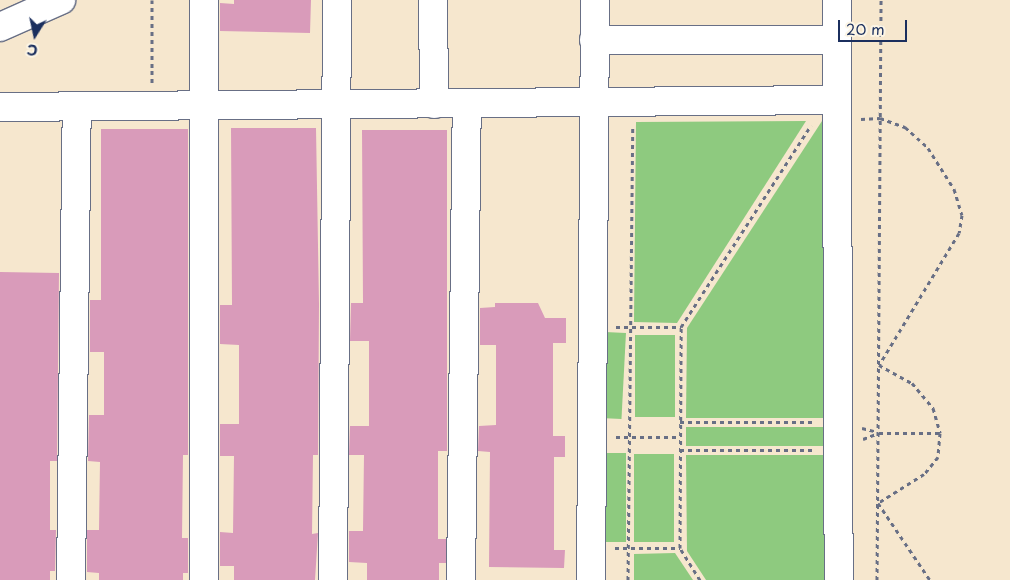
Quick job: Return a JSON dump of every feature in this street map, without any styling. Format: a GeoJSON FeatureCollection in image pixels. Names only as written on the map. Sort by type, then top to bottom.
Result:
{"type":"FeatureCollection","features":[{"type":"Feature","properties":{"kind":"lane"},"geometry":{"type":"LineString","coordinates":[[0,27],[61,0]]}},
{"type":"Feature","properties":{"kind":"lane"},"geometry":{"type":"LineString","coordinates":[[204,0],[204,580]]}},
{"type":"Feature","properties":{"kind":"lane"},"geometry":{"type":"LineString","coordinates":[[333,580],[337,0]]}},
{"type":"Feature","properties":{"kind":"lane"},"geometry":{"type":"LineString","coordinates":[[433,0],[434,104]]}},
{"type":"Feature","properties":{"kind":"lane"},"geometry":{"type":"LineString","coordinates":[[591,580],[595,0]]}},
{"type":"Feature","properties":{"kind":"lane"},"geometry":{"type":"LineString","coordinates":[[837,0],[834,106],[839,580]]}},
{"type":"Feature","properties":{"kind":"lane"},"geometry":{"type":"LineString","coordinates":[[594,40],[837,40]]}},
{"type":"Feature","properties":{"kind":"lane"},"geometry":{"type":"LineString","coordinates":[[0,107],[594,102],[834,106]]}},
{"type":"Feature","properties":{"kind":"lane"},"geometry":{"type":"LineString","coordinates":[[461,580],[467,103]]}},
{"type":"Feature","properties":{"kind":"lane"},"geometry":{"type":"LineString","coordinates":[[71,580],[77,106]]}},
{"type":"Feature","properties":{"kind":"path"},"geometry":{"type":"LineString","coordinates":[[152,0],[152,106]]}},
{"type":"Feature","properties":{"kind":"path"},"geometry":{"type":"LineString","coordinates":[[877,580],[881,0]]}},
{"type":"Feature","properties":{"kind":"path"},"geometry":{"type":"LineString","coordinates":[[628,580],[633,102]]}},
{"type":"Feature","properties":{"kind":"path"},"geometry":{"type":"LineString","coordinates":[[700,580],[680,548],[680,327],[834,106],[880,118],[905,127],[928,148],[954,189],[962,215],[959,233],[879,365]]}},
{"type":"Feature","properties":{"kind":"path"},"geometry":{"type":"LineString","coordinates":[[631,327],[680,327]]}},
{"type":"Feature","properties":{"kind":"path"},"geometry":{"type":"LineString","coordinates":[[878,503],[924,474],[938,457],[940,433],[933,408],[912,383],[879,365]]}},
{"type":"Feature","properties":{"kind":"path"},"geometry":{"type":"LineString","coordinates":[[680,422],[838,422]]}},
{"type":"Feature","properties":{"kind":"path"},"geometry":{"type":"LineString","coordinates":[[680,450],[838,450],[879,432],[940,433]]}},
{"type":"Feature","properties":{"kind":"path"},"geometry":{"type":"LineString","coordinates":[[592,438],[680,437]]}},
{"type":"Feature","properties":{"kind":"path"},"geometry":{"type":"LineString","coordinates":[[878,503],[930,580]]}},
{"type":"Feature","properties":{"kind":"path"},"geometry":{"type":"LineString","coordinates":[[591,548],[680,548]]}},
{"type":"Feature","properties":{"kind":"green space"},"geometry":{"type":"Polygon","coordinates":[[[806,121],[677,323],[634,322],[636,122],[806,121]]]}},
{"type":"Feature","properties":{"kind":"green space"},"geometry":{"type":"Polygon","coordinates":[[[822,121],[827,126],[825,418],[686,418],[687,328],[822,121]]]}},
{"type":"Feature","properties":{"kind":"green space"},"geometry":{"type":"Polygon","coordinates":[[[605,332],[626,333],[621,419],[600,418],[605,332]]]}},
{"type":"Feature","properties":{"kind":"green space"},"geometry":{"type":"Polygon","coordinates":[[[635,335],[675,335],[675,417],[635,417],[635,335]]]}},
{"type":"Feature","properties":{"kind":"green space"},"geometry":{"type":"Polygon","coordinates":[[[686,427],[824,427],[824,446],[686,446],[686,427]]]}},
{"type":"Feature","properties":{"kind":"green space"},"geometry":{"type":"Polygon","coordinates":[[[604,453],[626,453],[626,542],[604,542],[604,453]]]}},
{"type":"Feature","properties":{"kind":"green space"},"geometry":{"type":"Polygon","coordinates":[[[634,454],[674,454],[674,542],[634,542],[634,454]]]}},
{"type":"Feature","properties":{"kind":"green space"},"geometry":{"type":"Polygon","coordinates":[[[686,455],[824,455],[824,580],[706,580],[687,551],[686,455]]]}},
{"type":"Feature","properties":{"kind":"green space"},"geometry":{"type":"Polygon","coordinates":[[[675,553],[693,580],[634,580],[634,554],[675,553]]]}},
{"type":"Feature","properties":{"kind":"building"},"geometry":{"type":"Polygon","coordinates":[[[234,0],[311,0],[310,33],[220,31],[220,3],[234,4],[234,0]]]}},
{"type":"Feature","properties":{"kind":"building"},"geometry":{"type":"Polygon","coordinates":[[[231,128],[316,128],[319,304],[318,455],[313,455],[312,534],[318,533],[315,580],[234,580],[234,566],[220,566],[220,532],[233,533],[234,456],[220,456],[220,424],[239,424],[239,345],[220,344],[220,305],[232,305],[231,128]]]}},
{"type":"Feature","properties":{"kind":"building"},"geometry":{"type":"Polygon","coordinates":[[[101,129],[188,129],[188,455],[183,455],[182,538],[188,538],[188,573],[183,573],[183,580],[99,580],[99,573],[87,572],[87,530],[99,530],[100,462],[88,461],[89,415],[104,415],[104,352],[90,352],[90,300],[101,300],[101,129]]]}},
{"type":"Feature","properties":{"kind":"building"},"geometry":{"type":"Polygon","coordinates":[[[362,130],[447,130],[447,451],[438,451],[438,539],[446,539],[446,563],[439,563],[439,580],[367,580],[367,563],[349,562],[349,531],[363,531],[364,455],[349,455],[350,426],[369,426],[369,341],[350,341],[351,303],[363,303],[362,130]]]}},
{"type":"Feature","properties":{"kind":"building"},"geometry":{"type":"Polygon","coordinates":[[[0,272],[59,273],[57,461],[50,461],[50,530],[56,530],[55,571],[50,571],[50,580],[0,580],[0,272]]]}},
{"type":"Feature","properties":{"kind":"building"},"geometry":{"type":"Polygon","coordinates":[[[495,303],[538,303],[545,318],[566,318],[566,343],[553,343],[553,436],[565,436],[565,457],[554,457],[554,550],[565,550],[564,568],[489,567],[490,452],[478,451],[479,426],[496,425],[496,345],[480,345],[480,308],[495,307],[495,303]]]}}]}
